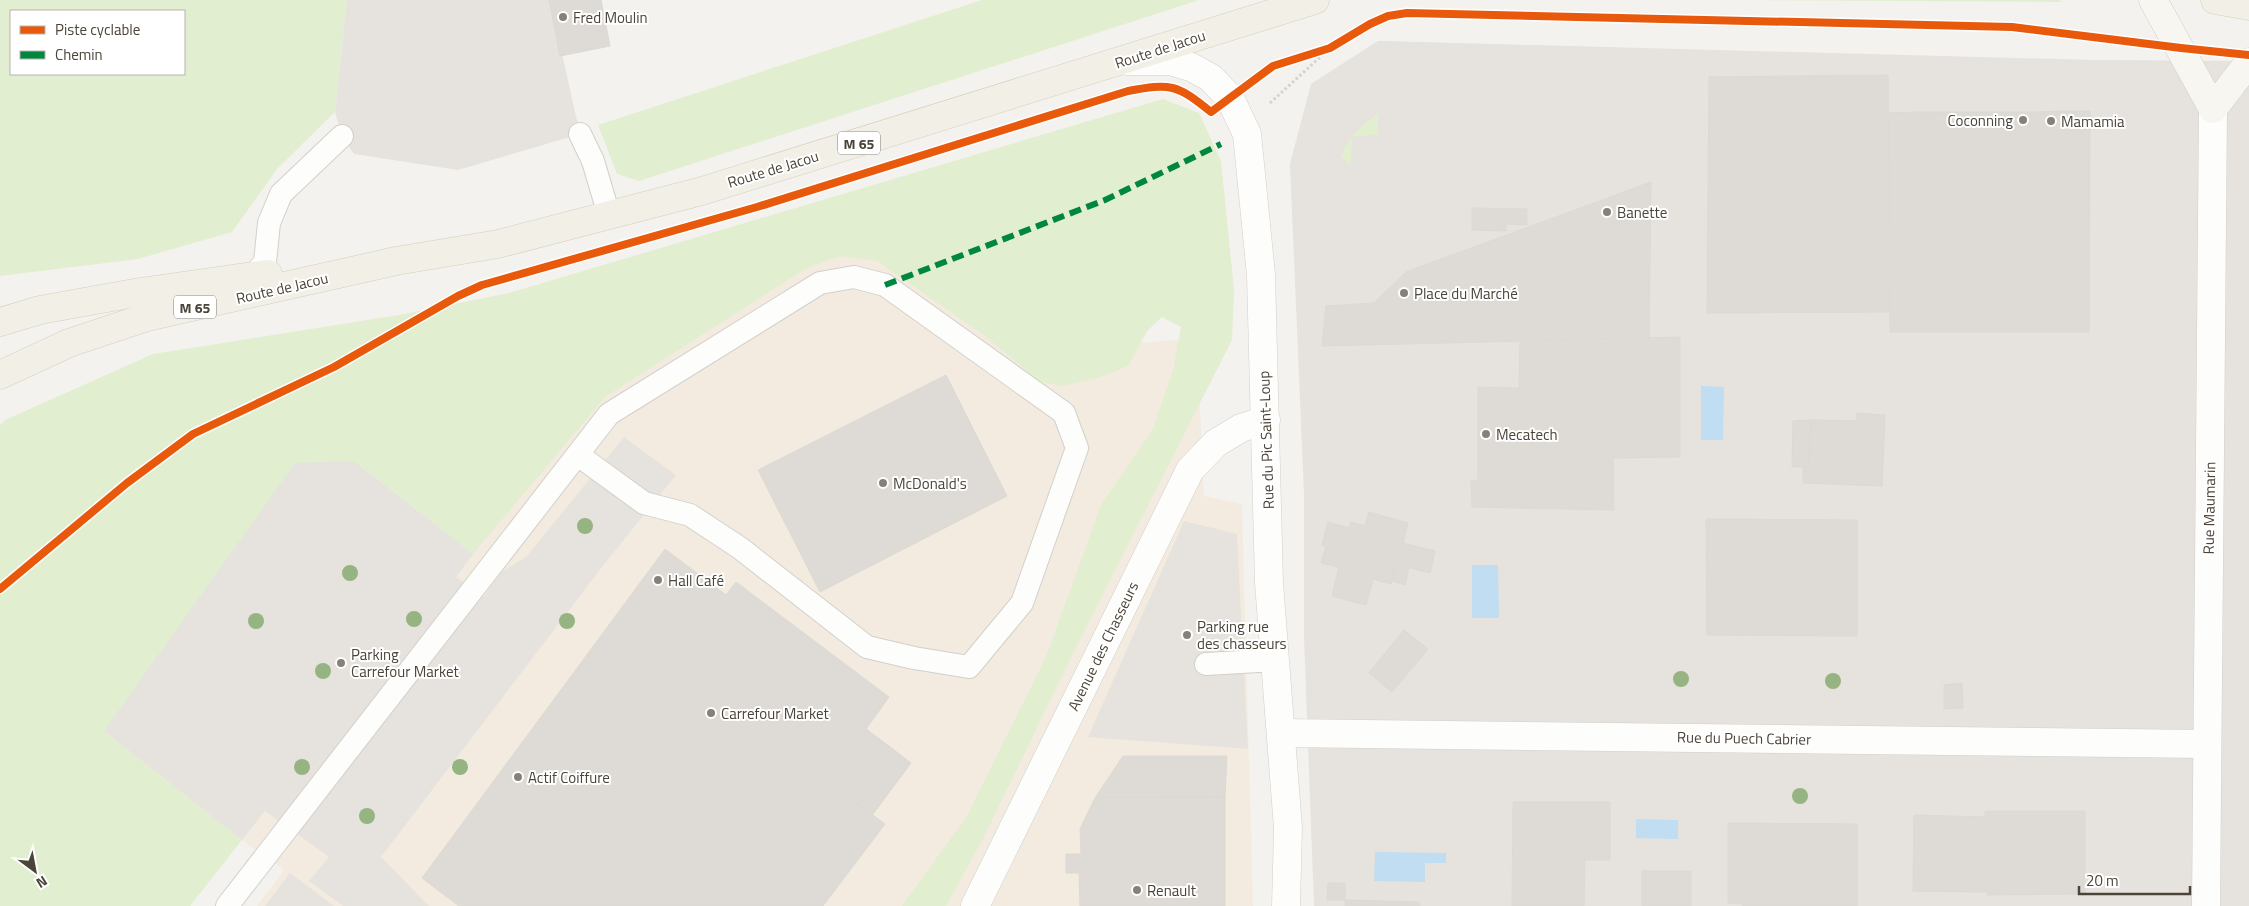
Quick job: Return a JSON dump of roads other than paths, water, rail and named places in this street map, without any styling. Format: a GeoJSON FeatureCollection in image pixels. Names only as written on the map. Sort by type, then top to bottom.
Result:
{"type":"FeatureCollection","features":[{"type":"Feature","properties":{"kind":"main road","name":"Route de Jacou"},"geometry":{"type":"LineString","coordinates":[[0,375],[69,343],[146,318],[396,262],[498,244],[712,188],[1315,0]]}},
{"type":"Feature","properties":{"kind":"main road"},"geometry":{"type":"LineString","coordinates":[[2215,0],[2249,6]]}},
{"type":"Feature","properties":{"kind":"main road","name":"Route de Jacou"},"geometry":{"type":"LineString","coordinates":[[0,322],[40,310],[140,292],[253,276],[396,262]]}},
{"type":"Feature","properties":{"kind":"street"},"geometry":{"type":"LineString","coordinates":[[2154,0],[2213,109],[2249,62]]}},
{"type":"Feature","properties":{"kind":"street","name":"Rue du Pic Saint-Loup"},"geometry":{"type":"LineString","coordinates":[[1122,61],[1170,62],[1191,67],[1211,78],[1230,98],[1247,134],[1260,275],[1266,420],[1269,583],[1288,828],[1286,906]]}},
{"type":"Feature","properties":{"kind":"street","name":"Rue Maumarin"},"geometry":{"type":"LineString","coordinates":[[2206,906],[2213,109]]}},
{"type":"Feature","properties":{"kind":"street","name":"Avenue des Chasseurs"},"geometry":{"type":"LineString","coordinates":[[975,906],[1190,470],[1216,443],[1241,428],[1266,420]]}},
{"type":"Feature","properties":{"kind":"street","name":"Rue du Puech Cabrier"},"geometry":{"type":"LineString","coordinates":[[1282,733],[2207,744]]}},
{"type":"Feature","properties":{"kind":"lane"},"geometry":{"type":"LineString","coordinates":[[580,134],[593,161],[610,215]]}},
{"type":"Feature","properties":{"kind":"lane"},"geometry":{"type":"LineString","coordinates":[[253,276],[265,262],[269,223],[281,194],[342,136]]}},
{"type":"Feature","properties":{"kind":"lane"},"geometry":{"type":"LineString","coordinates":[[227,906],[609,414],[820,283],[854,276],[885,285],[1064,413],[1076,448],[1022,603],[969,667],[914,658],[868,647],[740,548],[690,515],[644,503],[578,455]]}},
{"type":"Feature","properties":{"kind":"lane"},"geometry":{"type":"LineString","coordinates":[[1206,664],[1276,660]]}},
{"type":"Feature","properties":{"kind":"water"},"geometry":{"type":"Polygon","coordinates":[[[1701,386],[1724,387],[1723,440],[1701,440],[1701,386]]]}},
{"type":"Feature","properties":{"kind":"water"},"geometry":{"type":"Polygon","coordinates":[[[1472,565],[1498,565],[1499,618],[1472,618],[1472,565]]]}},
{"type":"Feature","properties":{"kind":"water"},"geometry":{"type":"Polygon","coordinates":[[[1636,819],[1678,820],[1678,839],[1636,838],[1636,819]]]}},
{"type":"Feature","properties":{"kind":"water"},"geometry":{"type":"Polygon","coordinates":[[[1375,852],[1446,853],[1446,863],[1425,863],[1425,882],[1374,881],[1375,852]]]}},
{"type":"Feature","properties":{"kind":"place","name":"Fred Moulin"},"geometry":{"type":"Point","coordinates":[563,17]}},
{"type":"Feature","properties":{"kind":"place","name":"Coconning"},"geometry":{"type":"Point","coordinates":[2023,120]}},
{"type":"Feature","properties":{"kind":"place","name":"Mamamia"},"geometry":{"type":"Point","coordinates":[2051,121]}},
{"type":"Feature","properties":{"kind":"place","name":"Banette"},"geometry":{"type":"Point","coordinates":[1607,212]}},
{"type":"Feature","properties":{"kind":"place","name":"Place du Marché"},"geometry":{"type":"Point","coordinates":[1404,293]}},
{"type":"Feature","properties":{"kind":"place","name":"Mecatech"},"geometry":{"type":"Point","coordinates":[1486,434]}},
{"type":"Feature","properties":{"kind":"place","name":"McDonald's"},"geometry":{"type":"Point","coordinates":[883,483]}},
{"type":"Feature","properties":{"kind":"place","name":"Hall Café"},"geometry":{"type":"Point","coordinates":[658,580]}},
{"type":"Feature","properties":{"kind":"place","name":"Parking rue des chasseurs"},"geometry":{"type":"Point","coordinates":[1187,635]}},
{"type":"Feature","properties":{"kind":"place","name":"Parking Carrefour Market"},"geometry":{"type":"Point","coordinates":[341,663]}},
{"type":"Feature","properties":{"kind":"place","name":"Carrefour Market"},"geometry":{"type":"Point","coordinates":[711,713]}},
{"type":"Feature","properties":{"kind":"place","name":"Actif Coiffure"},"geometry":{"type":"Point","coordinates":[518,777]}},
{"type":"Feature","properties":{"kind":"place","name":"Renault"},"geometry":{"type":"Point","coordinates":[1137,890]}}]}
